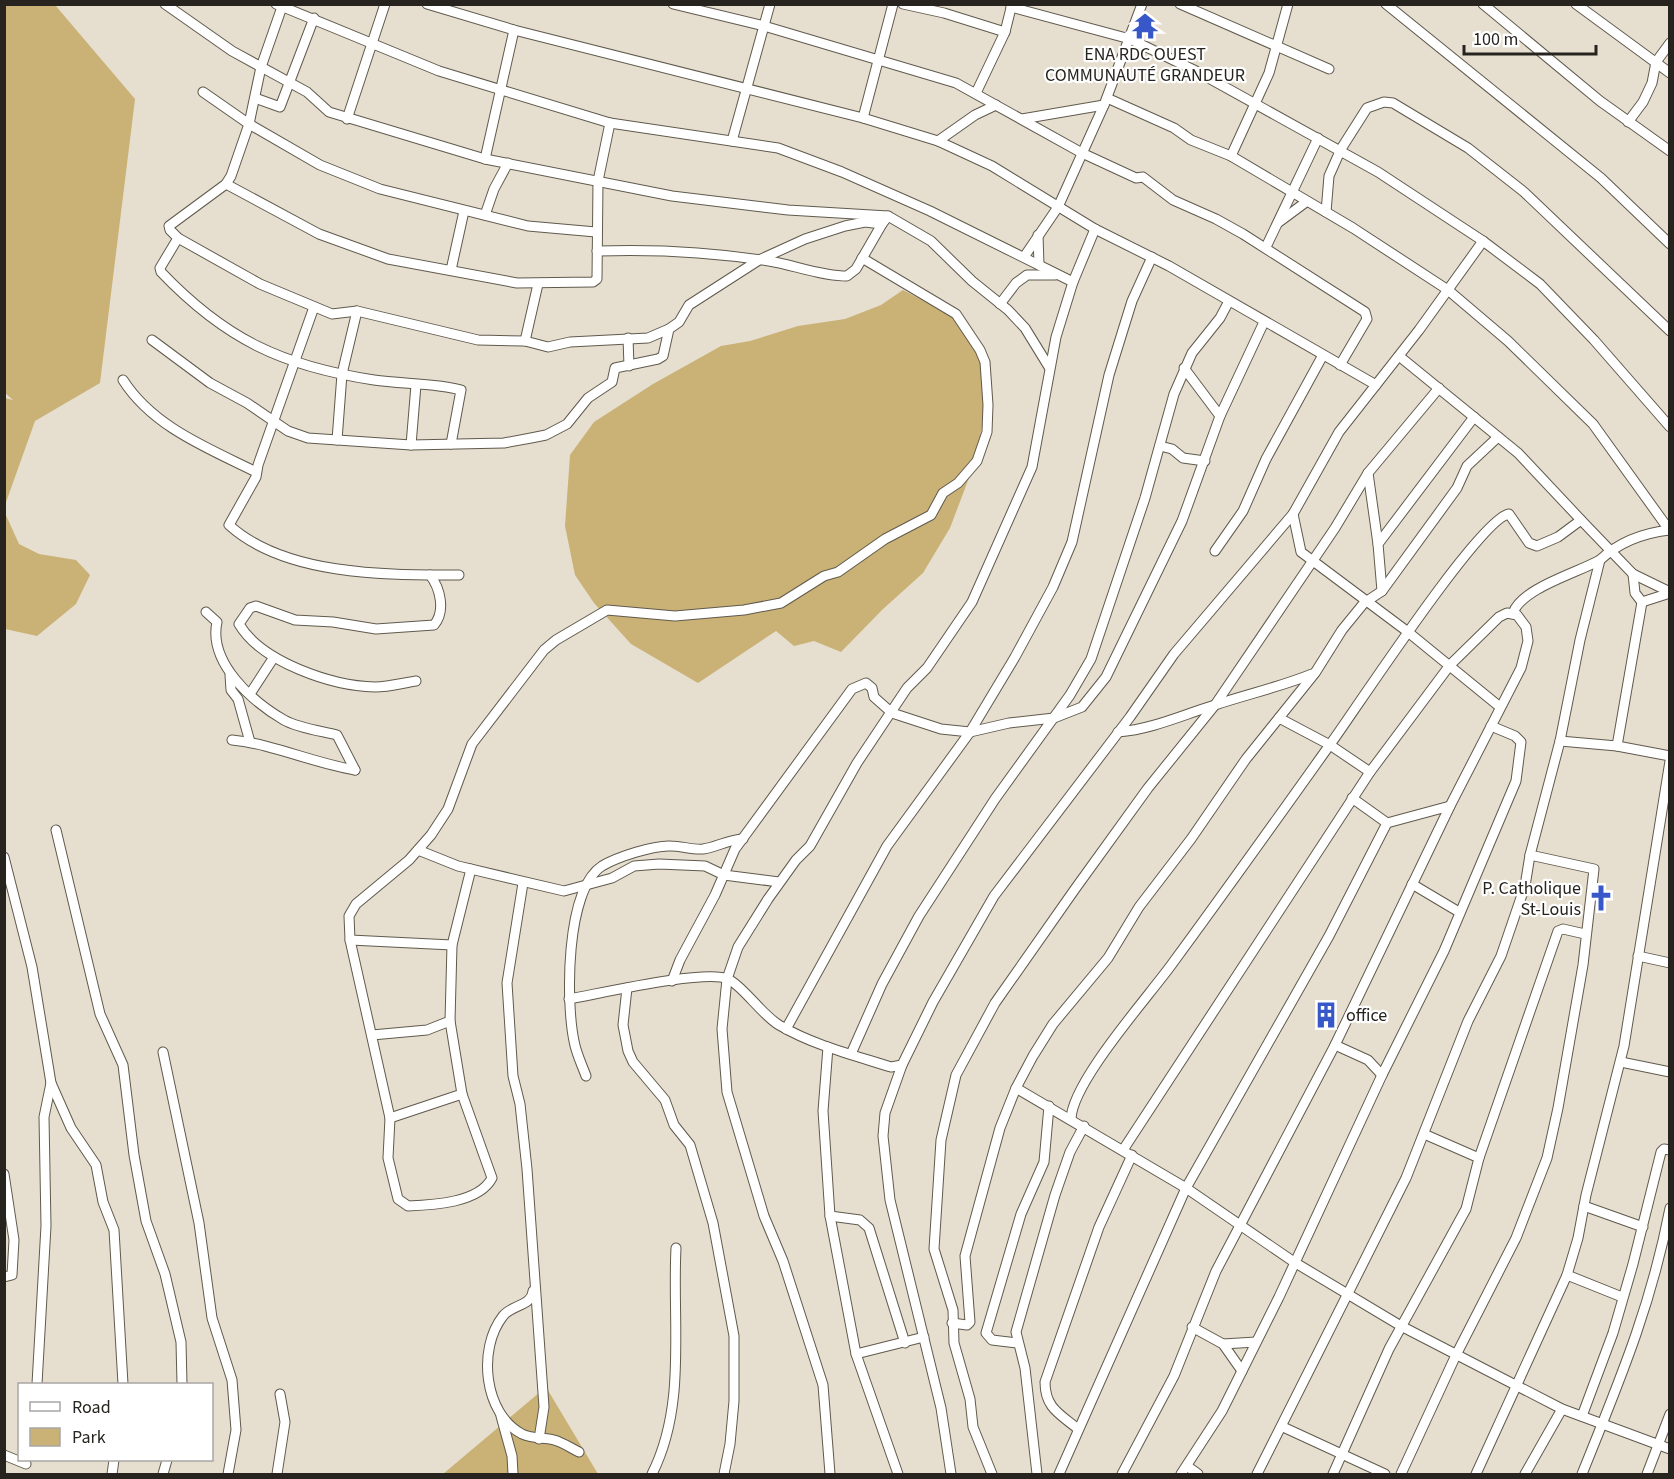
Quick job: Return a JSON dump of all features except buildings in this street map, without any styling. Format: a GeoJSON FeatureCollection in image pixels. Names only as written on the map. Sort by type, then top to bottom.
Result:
{"type":"FeatureCollection","features":[{"type":"Feature","properties":{"kind":"street"},"geometry":{"type":"LineString","coordinates":[[165,4],[261,67],[317,99],[329,112],[346,119],[485,159],[672,196],[767,207],[888,216],[931,242],[1000,304],[1025,328],[1049,367]]}},
{"type":"Feature","properties":{"kind":"street"},"geometry":{"type":"LineString","coordinates":[[346,119],[385,4]]}},
{"type":"Feature","properties":{"kind":"street"},"geometry":{"type":"LineString","coordinates":[[427,4],[514,30],[863,118],[938,141],[992,166],[1095,229],[1152,257],[1376,385]]}},
{"type":"Feature","properties":{"kind":"street"},"geometry":{"type":"LineString","coordinates":[[673,4],[764,26],[878,61],[950,80],[1083,153],[1136,178],[1143,177],[1173,200],[1216,219],[1266,248],[1365,312],[1367,319],[1340,365]]}},
{"type":"Feature","properties":{"kind":"street"},"geometry":{"type":"LineString","coordinates":[[732,141],[770,4]]}},
{"type":"Feature","properties":{"kind":"street"},"geometry":{"type":"LineString","coordinates":[[863,118],[893,4]]}},
{"type":"Feature","properties":{"kind":"street"},"geometry":{"type":"LineString","coordinates":[[903,4],[944,13],[1005,32]]}},
{"type":"Feature","properties":{"kind":"street"},"geometry":{"type":"LineString","coordinates":[[1024,257],[1058,207],[1106,101],[1142,4]]}},
{"type":"Feature","properties":{"kind":"street"},"geometry":{"type":"LineString","coordinates":[[1180,4],[1329,69]]}},
{"type":"Feature","properties":{"kind":"street"},"geometry":{"type":"LineString","coordinates":[[1231,156],[1269,73],[1288,4]]}},
{"type":"Feature","properties":{"kind":"street"},"geometry":{"type":"LineString","coordinates":[[1386,4],[1601,178],[1670,244]]}},
{"type":"Feature","properties":{"kind":"street"},"geometry":{"type":"LineString","coordinates":[[1484,4],[1628,122],[1668,148]]}},
{"type":"Feature","properties":{"kind":"street"},"geometry":{"type":"LineString","coordinates":[[882,224],[853,224],[805,239],[759,260],[693,303],[669,329],[648,338],[567,342],[548,347],[525,341],[478,340],[357,311],[332,314],[241,275],[178,238],[169,226],[226,184],[236,167],[249,124],[261,67],[280,5],[439,71],[610,123],[778,148],[842,172],[1024,257],[1072,282]]}},
{"type":"Feature","properties":{"kind":"street"},"geometry":{"type":"LineString","coordinates":[[976,93],[1005,32],[1011,6],[1130,39],[1341,149],[1483,242],[1548,291],[1668,420]]}},
{"type":"Feature","properties":{"kind":"street"},"geometry":{"type":"LineString","coordinates":[[1580,6],[1670,73]]}},
{"type":"Feature","properties":{"kind":"street"},"geometry":{"type":"LineString","coordinates":[[255,98],[280,107],[314,18]]}},
{"type":"Feature","properties":{"kind":"street"},"geometry":{"type":"LineString","coordinates":[[485,159],[514,30]]}},
{"type":"Feature","properties":{"kind":"street"},"geometry":{"type":"LineString","coordinates":[[1628,122],[1647,95],[1656,62],[1670,43]]}},
{"type":"Feature","properties":{"kind":"street"},"geometry":{"type":"LineString","coordinates":[[203,92],[249,124],[320,165],[349,178],[380,189],[528,226],[596,232]]}},
{"type":"Feature","properties":{"kind":"street"},"geometry":{"type":"LineString","coordinates":[[1022,119],[1106,101],[1174,128],[1191,140],[1231,156],[1326,212],[1448,290],[1508,341],[1593,424],[1669,530],[1646,533],[1609,552],[1600,560],[1530,593],[1517,604],[1514,613]]}},
{"type":"Feature","properties":{"kind":"street"},"geometry":{"type":"LineString","coordinates":[[1326,212],[1329,176],[1341,149],[1367,108],[1384,102],[1400,107],[1468,148],[1524,192],[1629,289],[1670,331]]}},
{"type":"Feature","properties":{"kind":"street"},"geometry":{"type":"LineString","coordinates":[[938,141],[975,115],[996,105]]}},
{"type":"Feature","properties":{"kind":"street"},"geometry":{"type":"LineString","coordinates":[[226,184],[276,213],[333,241],[388,259],[451,270],[471,276],[538,284],[596,281],[598,180],[610,123]]}},
{"type":"Feature","properties":{"kind":"street"},"geometry":{"type":"LineString","coordinates":[[1266,248],[1318,138]]}},
{"type":"Feature","properties":{"kind":"street"},"geometry":{"type":"LineString","coordinates":[[485,215],[494,189],[508,163]]}},
{"type":"Feature","properties":{"kind":"street"},"geometry":{"type":"LineString","coordinates":[[1277,224],[1306,202]]}},
{"type":"Feature","properties":{"kind":"street"},"geometry":{"type":"LineString","coordinates":[[451,270],[464,210]]}},
{"type":"Feature","properties":{"kind":"street"},"geometry":{"type":"LineString","coordinates":[[597,251],[688,250],[759,260],[844,276],[852,273],[888,216]]}},
{"type":"Feature","properties":{"kind":"street"},"geometry":{"type":"LineString","coordinates":[[830,1474],[823,1385],[783,1261],[764,1216],[727,1092],[722,1029],[727,979],[738,947],[779,882],[810,846],[862,754],[907,688],[927,668],[972,602],[1032,467],[1049,367],[1072,282],[1095,229]]}},
{"type":"Feature","properties":{"kind":"street"},"geometry":{"type":"LineString","coordinates":[[1038,235],[1039,265]]}},
{"type":"Feature","properties":{"kind":"street"},"geometry":{"type":"LineString","coordinates":[[178,238],[159,270],[183,296],[218,324],[242,339],[295,360],[342,374],[416,386],[461,390],[451,444]]}},
{"type":"Feature","properties":{"kind":"street"},"geometry":{"type":"LineString","coordinates":[[951,1474],[941,1408],[892,1212],[884,1136],[889,1097],[902,1065],[933,1002],[989,903],[1174,654],[1293,513],[1339,432],[1399,356],[1483,242]]}},
{"type":"Feature","properties":{"kind":"street"},"geometry":{"type":"LineString","coordinates":[[786,1029],[887,846],[970,732],[1032,627],[1071,547],[1109,375],[1132,301],[1152,257]]}},
{"type":"Feature","properties":{"kind":"street"},"geometry":{"type":"LineString","coordinates":[[471,869],[452,945],[450,1021],[462,1094],[492,1178],[488,1186],[451,1201],[408,1206],[398,1199],[388,1158],[390,1118],[350,940],[349,916],[356,904],[418,850],[448,809],[472,744],[544,650],[556,640],[607,610],[675,616],[744,610],[783,602],[824,576],[838,572],[885,538],[931,515],[943,493],[958,483],[977,461],[987,432],[988,405],[985,362],[980,350],[956,314],[862,258]]}},
{"type":"Feature","properties":{"kind":"street"},"geometry":{"type":"LineString","coordinates":[[1000,304],[1016,283],[1027,275],[1058,275]]}},
{"type":"Feature","properties":{"kind":"street"},"geometry":{"type":"LineString","coordinates":[[525,341],[538,284]]}},
{"type":"Feature","properties":{"kind":"street"},"geometry":{"type":"LineString","coordinates":[[851,1054],[882,984],[919,916],[995,799],[1054,718],[1093,656],[1160,446],[1174,394],[1184,368],[1197,345],[1220,318],[1228,301]]}},
{"type":"Feature","properties":{"kind":"street"},"geometry":{"type":"LineString","coordinates":[[314,307],[273,421],[256,477],[228,523],[259,547],[306,563],[376,572],[459,575]]}},
{"type":"Feature","properties":{"kind":"street"},"geometry":{"type":"LineString","coordinates":[[337,440],[342,374],[357,311]]}},
{"type":"Feature","properties":{"kind":"street"},"geometry":{"type":"LineString","coordinates":[[672,981],[680,960],[724,875],[730,857],[852,689],[859,685],[869,685],[874,697],[892,713],[941,729],[970,732],[1010,723],[1054,718],[1082,707],[1106,677],[1182,521],[1220,416],[1264,322]]}},
{"type":"Feature","properties":{"kind":"street"},"geometry":{"type":"LineString","coordinates":[[152,340],[188,369],[302,437],[411,445],[504,443],[546,435],[567,424],[588,398],[612,382],[615,368],[663,356],[669,329]]}},
{"type":"Feature","properties":{"kind":"street"},"geometry":{"type":"LineString","coordinates":[[628,338],[629,366]]}},
{"type":"Feature","properties":{"kind":"street"},"geometry":{"type":"LineString","coordinates":[[1215,551],[1243,511],[1266,459],[1323,355]]}},
{"type":"Feature","properties":{"kind":"street"},"geometry":{"type":"LineString","coordinates":[[1399,356],[1518,453],[1609,552],[1633,574],[1670,592]]}},
{"type":"Feature","properties":{"kind":"street"},"geometry":{"type":"LineString","coordinates":[[1184,368],[1220,416]]}},
{"type":"Feature","properties":{"kind":"street"},"geometry":{"type":"LineString","coordinates":[[123,380],[147,409],[174,429],[256,472]]}},
{"type":"Feature","properties":{"kind":"street"},"geometry":{"type":"LineString","coordinates":[[411,445],[416,386]]}},
{"type":"Feature","properties":{"kind":"street"},"geometry":{"type":"LineString","coordinates":[[992,1474],[973,1427],[970,1399],[954,1343],[953,1310],[934,1246],[941,1140],[956,1075],[988,1015],[1042,936],[1149,788],[1215,705],[1368,473],[1439,388]]}},
{"type":"Feature","properties":{"kind":"street"},"geometry":{"type":"LineString","coordinates":[[1378,544],[1474,417]]}},
{"type":"Feature","properties":{"kind":"street"},"geometry":{"type":"LineString","coordinates":[[952,1323],[967,1325],[970,1322],[965,1257],[1000,1128],[1016,1088],[1053,1024],[1108,958],[1139,907],[1315,673],[1342,630],[1368,600],[1382,591],[1457,488],[1467,466],[1498,437]]}},
{"type":"Feature","properties":{"kind":"street"},"geometry":{"type":"LineString","coordinates":[[1160,446],[1172,449],[1184,458],[1205,461]]}},
{"type":"Feature","properties":{"kind":"street"},"geometry":{"type":"LineString","coordinates":[[1368,473],[1382,591]]}},
{"type":"Feature","properties":{"kind":"street"},"geometry":{"type":"LineString","coordinates":[[1293,513],[1298,546],[1312,561],[1368,600],[1500,707]]}},
{"type":"Feature","properties":{"kind":"street"},"geometry":{"type":"LineString","coordinates":[[1071,1119],[1074,1104],[1096,1065],[1330,745],[1408,632],[1473,547],[1506,514],[1509,514],[1529,543],[1537,546],[1558,537],[1581,520]]}},
{"type":"Feature","properties":{"kind":"street"},"geometry":{"type":"LineString","coordinates":[[1257,1474],[1393,1207],[1470,1015],[1500,956],[1525,886],[1530,855],[1560,741],[1580,640],[1600,560]]}},
{"type":"Feature","properties":{"kind":"street"},"geometry":{"type":"LineString","coordinates":[[1617,746],[1642,603],[1635,592],[1633,574]]}},
{"type":"Feature","properties":{"kind":"street"},"geometry":{"type":"LineString","coordinates":[[416,681],[377,687],[314,675],[274,657],[248,636],[239,624],[252,607],[256,606],[295,620],[333,622],[376,629],[434,625],[440,616],[440,595],[430,575]]}},
{"type":"Feature","properties":{"kind":"street"},"geometry":{"type":"LineString","coordinates":[[1642,603],[1670,592]]}},
{"type":"Feature","properties":{"kind":"street"},"geometry":{"type":"LineString","coordinates":[[206,612],[217,622],[215,632],[230,675],[231,690],[238,699],[250,742]]}},
{"type":"Feature","properties":{"kind":"street"},"geometry":{"type":"LineString","coordinates":[[1078,1429],[1050,1405],[1045,1394],[1045,1382],[1099,1227],[1128,1152],[1370,772],[1450,665],[1499,617],[1514,613]]}},
{"type":"Feature","properties":{"kind":"street"},"geometry":{"type":"LineString","coordinates":[[1122,1474],[1174,1376],[1216,1271],[1335,1045],[1450,806],[1521,669],[1528,641],[1523,621],[1514,613]]}},
{"type":"Feature","properties":{"kind":"street"},"geometry":{"type":"LineString","coordinates":[[250,694],[274,657]]}},
{"type":"Feature","properties":{"kind":"street"},"geometry":{"type":"LineString","coordinates":[[1118,732],[1149,729],[1215,705],[1266,692],[1315,673]]}},
{"type":"Feature","properties":{"kind":"street"},"geometry":{"type":"LineString","coordinates":[[230,675],[285,721],[337,735],[355,770],[328,765],[250,742],[232,740]]}},
{"type":"Feature","properties":{"kind":"street"},"geometry":{"type":"LineString","coordinates":[[1279,718],[1330,745],[1370,772]]}},
{"type":"Feature","properties":{"kind":"street"},"geometry":{"type":"LineString","coordinates":[[1198,1474],[1184,1470],[1219,1417],[1256,1342],[1382,1075],[1444,951],[1516,781],[1522,745],[1519,739],[1491,726]]}},
{"type":"Feature","properties":{"kind":"street"},"geometry":{"type":"LineString","coordinates":[[1476,1474],[1568,1275],[1621,1062],[1670,758],[1617,746],[1560,741]]}},
{"type":"Feature","properties":{"kind":"street"},"geometry":{"type":"LineString","coordinates":[[1352,798],[1387,823]]}},
{"type":"Feature","properties":{"kind":"street"},"geometry":{"type":"LineString","coordinates":[[1061,1474],[1078,1429],[1186,1188],[1329,936],[1387,823],[1450,806]]}},
{"type":"Feature","properties":{"kind":"street"},"geometry":{"type":"LineString","coordinates":[[56,830],[100,1014],[123,1065],[134,1155],[146,1221],[165,1274],[181,1342],[182,1383]]}},
{"type":"Feature","properties":{"kind":"street"},"geometry":{"type":"LineString","coordinates":[[586,1076],[574,1044],[569,999],[572,939],[578,904],[588,883],[601,867],[647,849],[672,846],[702,849],[720,842],[742,839]]}},
{"type":"Feature","properties":{"kind":"street"},"geometry":{"type":"LineString","coordinates":[[418,850],[471,869],[564,891],[610,879],[638,865],[705,866],[724,875],[779,882]]}},
{"type":"Feature","properties":{"kind":"street"},"geometry":{"type":"LineString","coordinates":[[1401,1474],[1456,1355],[1516,1238],[1546,1158],[1558,1108],[1583,965],[1594,869],[1530,855]]}},
{"type":"Feature","properties":{"kind":"street"},"geometry":{"type":"LineString","coordinates":[[4,857],[32,967],[51,1083],[71,1128],[96,1166],[104,1202],[114,1230],[123,1383]]}},
{"type":"Feature","properties":{"kind":"street"},"geometry":{"type":"LineString","coordinates":[[523,883],[507,983],[513,1076],[520,1104],[527,1169],[544,1407],[539,1439]]}},
{"type":"Feature","properties":{"kind":"street"},"geometry":{"type":"LineString","coordinates":[[1412,885],[1459,912]]}},
{"type":"Feature","properties":{"kind":"street"},"geometry":{"type":"LineString","coordinates":[[1333,1474],[1401,1326],[1466,1209],[1479,1158],[1558,931],[1563,928],[1585,934]]}},
{"type":"Feature","properties":{"kind":"street"},"geometry":{"type":"LineString","coordinates":[[350,940],[452,945]]}},
{"type":"Feature","properties":{"kind":"street"},"geometry":{"type":"LineString","coordinates":[[1638,956],[1670,963]]}},
{"type":"Feature","properties":{"kind":"street"},"geometry":{"type":"LineString","coordinates":[[569,999],[672,981],[712,977],[727,979],[769,1018],[786,1029],[828,1047],[891,1067],[902,1065]]}},
{"type":"Feature","properties":{"kind":"street"},"geometry":{"type":"LineString","coordinates":[[627,988],[623,1025],[628,1051],[633,1062],[665,1100],[674,1125],[690,1145],[713,1223],[734,1336],[734,1401],[730,1444],[723,1474]]}},
{"type":"Feature","properties":{"kind":"street"},"geometry":{"type":"LineString","coordinates":[[372,1035],[427,1030],[450,1021]]}},
{"type":"Feature","properties":{"kind":"street"},"geometry":{"type":"LineString","coordinates":[[1335,1045],[1368,1060],[1382,1075]]}},
{"type":"Feature","properties":{"kind":"street"},"geometry":{"type":"LineString","coordinates":[[828,1047],[823,1121],[830,1216],[856,1354],[898,1474]]}},
{"type":"Feature","properties":{"kind":"street"},"geometry":{"type":"LineString","coordinates":[[163,1052],[199,1223],[212,1318],[232,1380],[236,1430],[228,1474]]}},
{"type":"Feature","properties":{"kind":"street"},"geometry":{"type":"LineString","coordinates":[[1621,1062],[1670,1072]]}},
{"type":"Feature","properties":{"kind":"street"},"geometry":{"type":"LineString","coordinates":[[37,1383],[46,1226],[44,1117],[51,1083]]}},
{"type":"Feature","properties":{"kind":"street"},"geometry":{"type":"LineString","coordinates":[[1016,1088],[1128,1152],[1186,1188],[1294,1262],[1401,1326],[1562,1409],[1605,1423],[1670,1449]]}},
{"type":"Feature","properties":{"kind":"street"},"geometry":{"type":"LineString","coordinates":[[390,1118],[462,1094]]}},
{"type":"Feature","properties":{"kind":"street"},"geometry":{"type":"LineString","coordinates":[[1017,1343],[992,1340],[986,1333],[1021,1214],[1044,1162],[1049,1106]]}},
{"type":"Feature","properties":{"kind":"street"},"geometry":{"type":"LineString","coordinates":[[1037,1474],[1025,1368],[1017,1343],[1019,1315],[1038,1258],[1055,1195],[1070,1152],[1084,1126]]}},
{"type":"Feature","properties":{"kind":"street"},"geometry":{"type":"LineString","coordinates":[[1424,1134],[1479,1158]]}},
{"type":"Feature","properties":{"kind":"street"},"geometry":{"type":"LineString","coordinates":[[1582,1416],[1612,1333],[1643,1227],[1661,1152],[1664,1149],[1670,1150]]}},
{"type":"Feature","properties":{"kind":"street"},"geometry":{"type":"LineString","coordinates":[[4,1174],[14,1240],[12,1275],[4,1278]]}},
{"type":"Feature","properties":{"kind":"street"},"geometry":{"type":"LineString","coordinates":[[1584,1206],[1643,1227]]}},
{"type":"Feature","properties":{"kind":"street"},"geometry":{"type":"LineString","coordinates":[[1582,1474],[1605,1423],[1648,1305],[1670,1208]]}},
{"type":"Feature","properties":{"kind":"street"},"geometry":{"type":"LineString","coordinates":[[830,1216],[860,1220],[869,1228],[905,1343]]}},
{"type":"Feature","properties":{"kind":"street"},"geometry":{"type":"LineString","coordinates":[[652,1474],[663,1452],[672,1403],[677,1316],[676,1248]]}},
{"type":"Feature","properties":{"kind":"street"},"geometry":{"type":"LineString","coordinates":[[1568,1275],[1622,1297]]}},
{"type":"Feature","properties":{"kind":"street"},"geometry":{"type":"LineString","coordinates":[[513,1474],[512,1456],[492,1394],[487,1361],[491,1338],[503,1315],[528,1302],[532,1296],[534,1277]]}},
{"type":"Feature","properties":{"kind":"street"},"geometry":{"type":"LineString","coordinates":[[1192,1327],[1223,1344],[1242,1371]]}},
{"type":"Feature","properties":{"kind":"street"},"geometry":{"type":"LineString","coordinates":[[856,1354],[924,1337]]}},
{"type":"Feature","properties":{"kind":"street"},"geometry":{"type":"LineString","coordinates":[[1223,1344],[1256,1342]]}},
{"type":"Feature","properties":{"kind":"street"},"geometry":{"type":"LineString","coordinates":[[277,1474],[285,1422],[280,1394]]}},
{"type":"Feature","properties":{"kind":"street"},"geometry":{"type":"LineString","coordinates":[[1525,1474],[1562,1409]]}},
{"type":"Feature","properties":{"kind":"street"},"geometry":{"type":"LineString","coordinates":[[1647,1474],[1670,1413]]}},
{"type":"Feature","properties":{"kind":"street"},"geometry":{"type":"LineString","coordinates":[[500,1414],[511,1427],[525,1435],[554,1440],[579,1452]]}},
{"type":"Feature","properties":{"kind":"street"},"geometry":{"type":"LineString","coordinates":[[1282,1427],[1385,1474]]}},
{"type":"Feature","properties":{"kind":"street"},"geometry":{"type":"LineString","coordinates":[[22,1474],[27,1462]]}},
{"type":"Feature","properties":{"kind":"green space"},"geometry":{"type":"Polygon","coordinates":[[[5,4],[55,5],[135,99],[100,383],[35,421],[5,505],[5,398],[13,400],[4,392],[5,4]]]}},
{"type":"Feature","properties":{"kind":"green space"},"geometry":{"type":"Polygon","coordinates":[[[903,290],[960,320],[987,372],[987,400],[975,462],[950,528],[923,573],[882,610],[841,652],[814,641],[794,646],[776,631],[698,683],[631,644],[594,603],[575,575],[565,526],[570,455],[594,422],[653,384],[721,346],[750,341],[798,326],[845,319],[881,305],[903,290]]]}},
{"type":"Feature","properties":{"kind":"green space"},"geometry":{"type":"Polygon","coordinates":[[[5,513],[19,544],[39,554],[76,560],[90,575],[76,604],[37,636],[5,629],[5,513]]]}},
{"type":"Feature","properties":{"kind":"green space"},"geometry":{"type":"Polygon","coordinates":[[[546,1387],[598,1474],[443,1474],[546,1387]]]}},
{"type":"Feature","properties":{"kind":"place","name":"ENA RDC OUEST COMMUNAUTÉ GRANDEUR"},"geometry":{"type":"Point","coordinates":[1145,26]}},
{"type":"Feature","properties":{"kind":"place","name":"P. Catholique St-Louis"},"geometry":{"type":"Point","coordinates":[1601,898]}},
{"type":"Feature","properties":{"kind":"place","name":"office"},"geometry":{"type":"Point","coordinates":[1326,1015]}}]}
